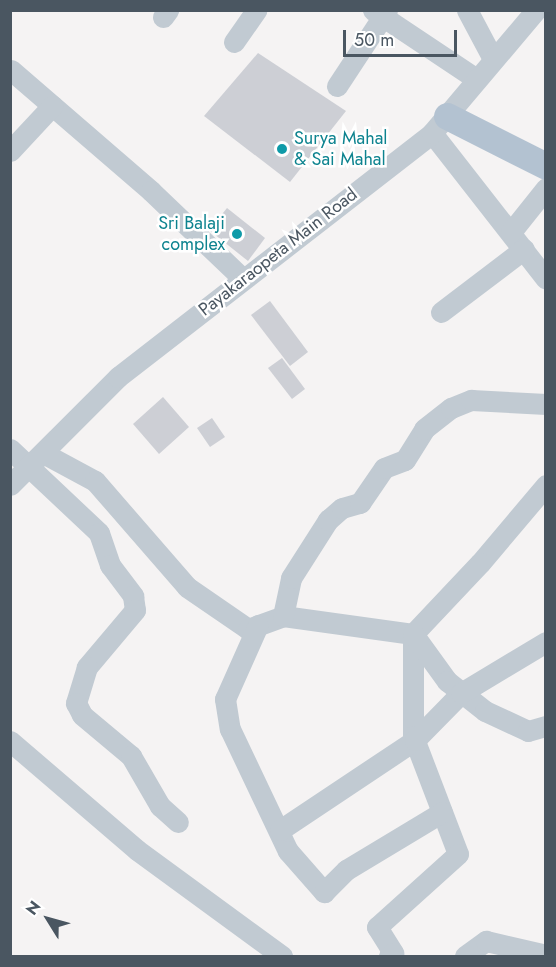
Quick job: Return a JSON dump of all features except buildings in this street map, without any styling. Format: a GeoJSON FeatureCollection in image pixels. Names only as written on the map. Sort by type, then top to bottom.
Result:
{"type":"FeatureCollection","features":[{"type":"Feature","properties":{"kind":"main road"},"geometry":{"type":"LineString","coordinates":[[439,125],[546,166]]}},
{"type":"Feature","properties":{"kind":"street"},"geometry":{"type":"LineString","coordinates":[[234,42],[256,10]]}},
{"type":"Feature","properties":{"kind":"street"},"geometry":{"type":"LineString","coordinates":[[467,10],[493,59]]}},
{"type":"Feature","properties":{"kind":"street","name":"Payakaraopeta Main Road"},"geometry":{"type":"LineString","coordinates":[[10,485],[118,377],[439,125],[475,78],[536,10]]}},
{"type":"Feature","properties":{"kind":"street"},"geometry":{"type":"LineString","coordinates":[[337,86],[381,13],[475,78]]}},
{"type":"Feature","properties":{"kind":"street"},"geometry":{"type":"LineString","coordinates":[[11,70],[151,191],[243,279]]}},
{"type":"Feature","properties":{"kind":"street"},"geometry":{"type":"LineString","coordinates":[[10,151],[52,106]]}},
{"type":"Feature","properties":{"kind":"street"},"geometry":{"type":"LineString","coordinates":[[439,125],[546,279]]}},
{"type":"Feature","properties":{"kind":"street"},"geometry":{"type":"LineString","coordinates":[[441,312],[518,241],[546,188]]}},
{"type":"Feature","properties":{"kind":"street"},"geometry":{"type":"LineString","coordinates":[[283,616],[291,578],[328,520],[342,508],[360,503],[384,468],[405,460],[424,429],[451,408],[471,400],[546,404]]}},
{"type":"Feature","properties":{"kind":"street"},"geometry":{"type":"LineString","coordinates":[[10,449],[95,481],[187,587],[248,629],[283,616],[413,634],[447,681],[485,711],[528,731],[546,726]]}},
{"type":"Feature","properties":{"kind":"street"},"geometry":{"type":"LineString","coordinates":[[35,460],[99,534],[110,564],[133,596],[135,610],[87,667],[76,703],[82,715],[131,756],[160,806],[178,822]]}},
{"type":"Feature","properties":{"kind":"street"},"geometry":{"type":"LineString","coordinates":[[393,955],[377,927],[458,854],[415,740],[413,634],[480,563],[546,484]]}},
{"type":"Feature","properties":{"kind":"street"},"geometry":{"type":"LineString","coordinates":[[258,625],[225,699],[230,729],[288,851],[324,892],[346,870],[442,812]]}},
{"type":"Feature","properties":{"kind":"street"},"geometry":{"type":"LineString","coordinates":[[280,830],[415,740],[461,693],[546,642]]}},
{"type":"Feature","properties":{"kind":"street"},"geometry":{"type":"LineString","coordinates":[[10,741],[136,850],[282,957]]}},
{"type":"Feature","properties":{"kind":"street"},"geometry":{"type":"LineString","coordinates":[[465,957],[486,941],[546,955]]}},
{"type":"Feature","properties":{"kind":"place","name":"Surya Mahal & Sai Mahal"},"geometry":{"type":"Point","coordinates":[282,149]}},
{"type":"Feature","properties":{"kind":"place","name":"Sri Balaji complex"},"geometry":{"type":"Point","coordinates":[237,234]}}]}
